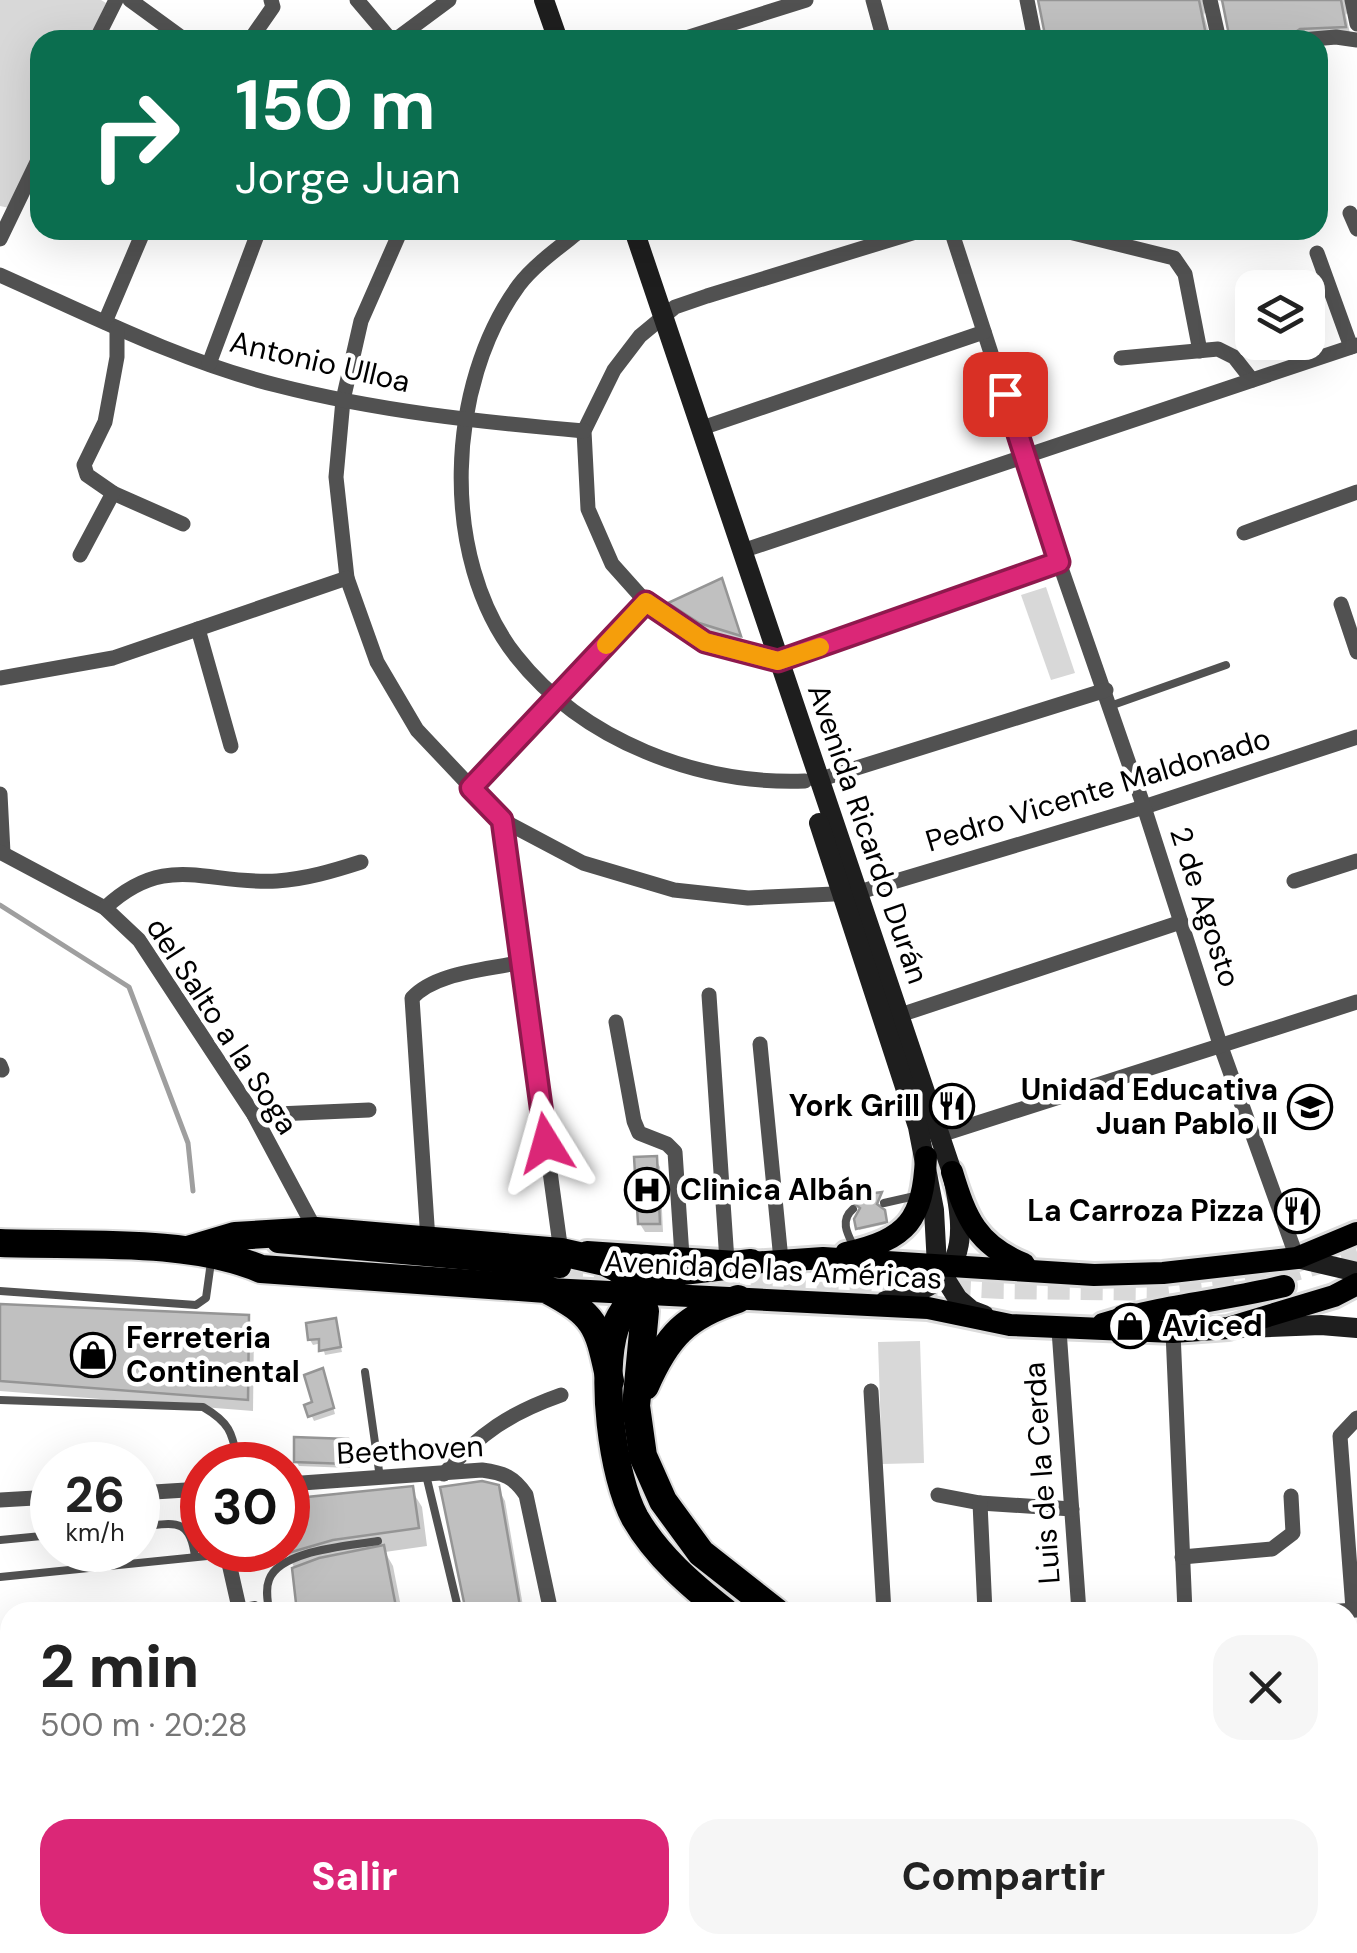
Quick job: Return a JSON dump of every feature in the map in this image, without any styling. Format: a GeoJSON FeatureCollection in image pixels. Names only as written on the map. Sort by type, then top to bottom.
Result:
{"type":"FeatureCollection","features":[{"type":"Feature","properties":{"kind":"highway","name":"Avenida de las Américas"},"geometry":{"type":"LineString","coordinates":[[218,1250],[316,1231],[428,1240],[557,1270]]}},
{"type":"Feature","properties":{"kind":"highway"},"geometry":{"type":"LineString","coordinates":[[0,1243],[218,1250]]}},
{"type":"Feature","properties":{"kind":"highway","name":"Avenida de las Américas"},"geometry":{"type":"LineString","coordinates":[[218,1250],[261,1269],[557,1270]]}},
{"type":"Feature","properties":{"kind":"highway"},"geometry":{"type":"LineString","coordinates":[[712,1602],[680,1576],[636,1520],[620,1484],[610,1382],[600,1340],[557,1270],[606,1262],[630,1278],[645,1314],[636,1406],[643,1456],[663,1501],[700,1552],[763,1602]]}},
{"type":"Feature","properties":{"kind":"highway"},"geometry":{"type":"LineString","coordinates":[[610,1382],[614,1331],[624,1310],[657,1274],[739,1262]]}},
{"type":"Feature","properties":{"kind":"highway"},"geometry":{"type":"LineString","coordinates":[[636,1406],[658,1356],[684,1323],[705,1310],[738,1300]]}},
{"type":"Feature","properties":{"kind":"main road"},"geometry":{"type":"LineString","coordinates":[[823,1258],[894,1238],[914,1219],[924,1194],[932,1147]]}},
{"type":"Feature","properties":{"kind":"main road"},"geometry":{"type":"LineString","coordinates":[[952,1172],[965,1214],[976,1229],[1001,1254],[1042,1271]]}},
{"type":"Feature","properties":{"kind":"main road","name":"Avenida de las Américas"},"geometry":{"type":"LineString","coordinates":[[557,1270],[682,1256],[739,1262],[823,1258],[944,1269],[1094,1275],[1164,1272],[1297,1258],[1357,1234]]}},
{"type":"Feature","properties":{"kind":"main road","name":"Avenida de las Américas"},"geometry":{"type":"LineString","coordinates":[[557,1270],[638,1294],[928,1308],[1010,1326],[1173,1332],[1228,1328],[1334,1296],[1357,1284]]}},
{"type":"Feature","properties":{"kind":"main road"},"geometry":{"type":"LineString","coordinates":[[1086,1330],[1143,1311],[1238,1298],[1284,1286]]}},
{"type":"Feature","properties":{"kind":"street"},"geometry":{"type":"LineString","coordinates":[[102,30],[118,0],[168,30]]}},
{"type":"Feature","properties":{"kind":"street"},"geometry":{"type":"LineString","coordinates":[[257,30],[273,7],[271,0]]}},
{"type":"Feature","properties":{"kind":"street"},"geometry":{"type":"LineString","coordinates":[[357,0],[384,30]]}},
{"type":"Feature","properties":{"kind":"street"},"geometry":{"type":"LineString","coordinates":[[407,30],[449,0]]}},
{"type":"Feature","properties":{"kind":"street"},"geometry":{"type":"LineString","coordinates":[[544,0],[554,30]]}},
{"type":"Feature","properties":{"kind":"street"},"geometry":{"type":"LineString","coordinates":[[557,0],[567,30]]}},
{"type":"Feature","properties":{"kind":"street"},"geometry":{"type":"LineString","coordinates":[[712,30],[806,0]]}},
{"type":"Feature","properties":{"kind":"street"},"geometry":{"type":"LineString","coordinates":[[872,0],[881,30]]}},
{"type":"Feature","properties":{"kind":"street"},"geometry":{"type":"LineString","coordinates":[[1027,0],[1033,30]]}},
{"type":"Feature","properties":{"kind":"street"},"geometry":{"type":"LineString","coordinates":[[1210,0],[1218,30]]}},
{"type":"Feature","properties":{"kind":"street"},"geometry":{"type":"LineString","coordinates":[[1352,0],[1357,24]]}},
{"type":"Feature","properties":{"kind":"street"},"geometry":{"type":"LineString","coordinates":[[1328,38],[1357,40]]}},
{"type":"Feature","properties":{"kind":"street"},"geometry":{"type":"LineString","coordinates":[[0,239],[30,177]]}},
{"type":"Feature","properties":{"kind":"street"},"geometry":{"type":"LineString","coordinates":[[1350,213],[1357,228]]}},
{"type":"Feature","properties":{"kind":"street"},"geometry":{"type":"LineString","coordinates":[[141,240],[111,325],[117,357],[104,422],[84,465],[86,476],[113,493],[182,524]]}},
{"type":"Feature","properties":{"kind":"street"},"geometry":{"type":"LineString","coordinates":[[209,364],[255,240]]}},
{"type":"Feature","properties":{"kind":"street","name":"Pedro Vicente Maldonado"},"geometry":{"type":"LineString","coordinates":[[397,240],[361,321],[343,400],[336,477],[347,578],[377,662],[417,730],[502,820],[583,863],[674,890],[748,898],[849,894],[1144,807],[1357,737]]}},
{"type":"Feature","properties":{"kind":"street"},"geometry":{"type":"LineString","coordinates":[[569,240],[520,283],[484,354],[465,420],[460,486],[467,543],[481,594],[515,655],[556,698],[618,741],[680,764],[746,778],[812,780],[1108,698]]}},
{"type":"Feature","properties":{"kind":"street","name":"Avenida Ricardo Durán"},"geometry":{"type":"LineString","coordinates":[[630,240],[665,315],[770,659],[932,1147],[952,1172],[962,1227],[960,1248],[944,1269]]}},
{"type":"Feature","properties":{"kind":"street","name":"Avenida Ricardo Durán"},"geometry":{"type":"LineString","coordinates":[[638,240],[742,550],[770,659]]}},
{"type":"Feature","properties":{"kind":"street"},"geometry":{"type":"LineString","coordinates":[[892,240],[665,315],[640,336],[614,370],[584,431],[588,510],[612,564],[646,602],[705,642],[770,659],[1059,562]]}},
{"type":"Feature","properties":{"kind":"street","name":"2 de Agosto"},"geometry":{"type":"LineString","coordinates":[[953,240],[1220,1044],[1297,1258]]}},
{"type":"Feature","properties":{"kind":"street"},"geometry":{"type":"LineString","coordinates":[[1101,240],[1174,258],[1185,274],[1200,351]]}},
{"type":"Feature","properties":{"kind":"street"},"geometry":{"type":"LineString","coordinates":[[742,550],[1354,346],[1317,253]]}},
{"type":"Feature","properties":{"kind":"street","name":"Antonio Ulloa"},"geometry":{"type":"LineString","coordinates":[[0,275],[111,325],[274,385],[465,420],[584,431]]}},
{"type":"Feature","properties":{"kind":"street"},"geometry":{"type":"LineString","coordinates":[[702,428],[984,332]]}},
{"type":"Feature","properties":{"kind":"street"},"geometry":{"type":"LineString","coordinates":[[1120,358],[1211,348],[1231,354],[1252,380]]}},
{"type":"Feature","properties":{"kind":"street"},"geometry":{"type":"LineString","coordinates":[[1244,533],[1357,492]]}},
{"type":"Feature","properties":{"kind":"street"},"geometry":{"type":"LineString","coordinates":[[80,554],[113,493]]}},
{"type":"Feature","properties":{"kind":"street"},"geometry":{"type":"LineString","coordinates":[[0,678],[112,658],[347,578]]}},
{"type":"Feature","properties":{"kind":"street"},"geometry":{"type":"LineString","coordinates":[[471,788],[646,602]]}},
{"type":"Feature","properties":{"kind":"street"},"geometry":{"type":"LineString","coordinates":[[1341,604],[1357,652]]}},
{"type":"Feature","properties":{"kind":"street"},"geometry":{"type":"LineString","coordinates":[[198,629],[231,746]]}},
{"type":"Feature","properties":{"kind":"street"},"geometry":{"type":"LineString","coordinates":[[0,794],[2,852]]}},
{"type":"Feature","properties":{"kind":"street"},"geometry":{"type":"LineString","coordinates":[[502,820],[557,1270]]}},
{"type":"Feature","properties":{"kind":"street","name":"del Salto a la Soga"},"geometry":{"type":"LineString","coordinates":[[2,852],[105,908],[139,940],[254,1116],[316,1231]]}},
{"type":"Feature","properties":{"kind":"street"},"geometry":{"type":"LineString","coordinates":[[1294,881],[1357,861]]}},
{"type":"Feature","properties":{"kind":"street"},"geometry":{"type":"LineString","coordinates":[[105,908],[124,890],[175,873],[272,881],[317,876],[361,862]]}},
{"type":"Feature","properties":{"kind":"street","name":"Avenida Ricardo Durán"},"geometry":{"type":"LineString","coordinates":[[849,894],[897,1016],[932,1147]]}},
{"type":"Feature","properties":{"kind":"street"},"geometry":{"type":"LineString","coordinates":[[897,1016],[1181,922]]}},
{"type":"Feature","properties":{"kind":"street"},"geometry":{"type":"LineString","coordinates":[[428,1240],[412,998],[421,988],[437,981],[521,962]]}},
{"type":"Feature","properties":{"kind":"street"},"geometry":{"type":"LineString","coordinates":[[708,995],[739,1262]]}},
{"type":"Feature","properties":{"kind":"street"},"geometry":{"type":"LineString","coordinates":[[1010,1326],[971,1310],[958,1299],[944,1269],[934,1210],[932,1147],[1220,1044],[1357,1002]]}},
{"type":"Feature","properties":{"kind":"street"},"geometry":{"type":"LineString","coordinates":[[616,1022],[634,1121],[640,1133],[667,1144],[675,1152],[682,1256]]}},
{"type":"Feature","properties":{"kind":"street"},"geometry":{"type":"LineString","coordinates":[[760,1044],[782,1260]]}},
{"type":"Feature","properties":{"kind":"street"},"geometry":{"type":"LineString","coordinates":[[254,1116],[369,1110]]}},
{"type":"Feature","properties":{"kind":"street"},"geometry":{"type":"LineString","coordinates":[[1297,1258],[1357,1272]]}},
{"type":"Feature","properties":{"kind":"street"},"geometry":{"type":"LineString","coordinates":[[853,1303],[914,1294],[944,1269]]}},
{"type":"Feature","properties":{"kind":"street"},"geometry":{"type":"LineString","coordinates":[[1228,1328],[1357,1328]]}},
{"type":"Feature","properties":{"kind":"street","name":"Luis de la Cerda"},"geometry":{"type":"LineString","coordinates":[[1060,1330],[1078,1602]]}},
{"type":"Feature","properties":{"kind":"street"},"geometry":{"type":"LineString","coordinates":[[1173,1332],[1184,1602]]}},
{"type":"Feature","properties":{"kind":"street"},"geometry":{"type":"LineString","coordinates":[[871,1390],[883,1602]]}},
{"type":"Feature","properties":{"kind":"street"},"geometry":{"type":"LineString","coordinates":[[444,1474],[490,1428],[518,1410],[561,1395]]}},
{"type":"Feature","properties":{"kind":"street"},"geometry":{"type":"LineString","coordinates":[[1355,1602],[1353,1525],[1340,1436],[1357,1418]]}},
{"type":"Feature","properties":{"kind":"street","name":"Beethoven"},"geometry":{"type":"LineString","coordinates":[[310,1483],[482,1470],[515,1479],[526,1495],[548,1602]]}},
{"type":"Feature","properties":{"kind":"street"},"geometry":{"type":"LineString","coordinates":[[938,1494],[980,1502],[1072,1509]]}},
{"type":"Feature","properties":{"kind":"street"},"geometry":{"type":"LineString","coordinates":[[1182,1557],[1272,1549],[1292,1533],[1291,1496]]}},
{"type":"Feature","properties":{"kind":"street"},"geometry":{"type":"LineString","coordinates":[[0,1499],[30,1498]]}},
{"type":"Feature","properties":{"kind":"street"},"geometry":{"type":"LineString","coordinates":[[980,1502],[985,1602]]}},
{"type":"Feature","properties":{"kind":"street"},"geometry":{"type":"LineString","coordinates":[[231,1572],[238,1602]]}},
{"type":"Feature","properties":{"kind":"lane"},"geometry":{"type":"LineString","coordinates":[[1108,698],[1226,665]]}},
{"type":"Feature","properties":{"kind":"lane"},"geometry":{"type":"LineString","coordinates":[[884,1203],[924,1194]]}},
{"type":"Feature","properties":{"kind":"lane"},"geometry":{"type":"LineString","coordinates":[[853,1209],[844,1226],[856,1250]]}},
{"type":"Feature","properties":{"kind":"lane"},"geometry":{"type":"LineString","coordinates":[[0,1291],[196,1305],[206,1298],[218,1250]]}},
{"type":"Feature","properties":{"kind":"lane"},"geometry":{"type":"LineString","coordinates":[[366,1372],[380,1478]]}},
{"type":"Feature","properties":{"kind":"lane"},"geometry":{"type":"LineString","coordinates":[[0,1400],[204,1406],[221,1417],[233,1442]]}},
{"type":"Feature","properties":{"kind":"lane"},"geometry":{"type":"LineString","coordinates":[[426,1475],[457,1602]]}},
{"type":"Feature","properties":{"kind":"lane"},"geometry":{"type":"LineString","coordinates":[[0,1540],[30,1537]]}},
{"type":"Feature","properties":{"kind":"lane"},"geometry":{"type":"LineString","coordinates":[[267,1602],[270,1576],[291,1558],[378,1541]]}},
{"type":"Feature","properties":{"kind":"lane"},"geometry":{"type":"LineString","coordinates":[[0,1577],[180,1559]]}},
{"type":"Feature","properties":{"kind":"shaded area"},"geometry":{"type":"Polygon","coordinates":[[[0,0],[101,0],[106,3],[94,30],[30,30],[30,174],[14,209],[0,206],[0,0]]]}},
{"type":"Feature","properties":{"kind":"shaded area"},"geometry":{"type":"Polygon","coordinates":[[[1046,587],[1075,673],[1051,680],[1021,595],[1046,587]]]}},
{"type":"Feature","properties":{"kind":"shaded area"},"geometry":{"type":"Polygon","coordinates":[[[920,1341],[924,1463],[882,1464],[878,1342],[920,1341]]]}},
{"type":"Feature","properties":{"kind":"building"},"geometry":{"type":"Polygon","coordinates":[[[1038,0],[1199,0],[1205,30],[1044,30],[1038,0]]]}},
{"type":"Feature","properties":{"kind":"building"},"geometry":{"type":"Polygon","coordinates":[[[1222,0],[1341,0],[1346,27],[1298,30],[1228,30],[1222,0]]]}},
{"type":"Feature","properties":{"kind":"building"},"geometry":{"type":"Polygon","coordinates":[[[722,578],[741,636],[699,623],[668,603],[722,578]]]}},
{"type":"Feature","properties":{"kind":"building","name":"Clinica Albán"},"geometry":{"type":"Polygon","coordinates":[[[657,1156],[660,1224],[638,1224],[634,1157],[657,1156]]]}},
{"type":"Feature","properties":{"kind":"building"},"geometry":{"type":"Polygon","coordinates":[[[882,1192],[877,1204],[885,1210],[887,1222],[856,1229],[854,1219],[860,1208],[851,1196],[882,1192]]]}},
{"type":"Feature","properties":{"kind":"building"},"geometry":{"type":"Polygon","coordinates":[[[0,1304],[249,1315],[248,1400],[0,1381],[0,1304]]]}},
{"type":"Feature","properties":{"kind":"building"},"geometry":{"type":"Polygon","coordinates":[[[336,1318],[341,1347],[319,1351],[319,1339],[308,1340],[306,1323],[336,1318]]]}},
{"type":"Feature","properties":{"kind":"building"},"geometry":{"type":"Polygon","coordinates":[[[323,1368],[334,1408],[308,1417],[304,1405],[312,1402],[304,1375],[323,1368]]]}},
{"type":"Feature","properties":{"kind":"building"},"geometry":{"type":"Polygon","coordinates":[[[294,1437],[348,1439],[348,1464],[310,1463],[310,1442],[294,1442],[294,1437]]]}},
{"type":"Feature","properties":{"kind":"building"},"geometry":{"type":"Polygon","coordinates":[[[482,1481],[499,1485],[519,1602],[464,1602],[440,1487],[482,1481]]]}},
{"type":"Feature","properties":{"kind":"building"},"geometry":{"type":"Polygon","coordinates":[[[413,1486],[419,1528],[310,1547],[310,1497],[413,1486]]]}},
{"type":"Feature","properties":{"kind":"building"},"geometry":{"type":"Polygon","coordinates":[[[384,1545],[395,1602],[296,1602],[292,1572],[310,1572],[310,1561],[384,1545]]]}},
{"type":"Feature","properties":{"kind":"waterway"},"geometry":{"type":"LineString","coordinates":[[0,905],[129,987],[188,1143],[193,1191]]}},
{"type":"Feature","properties":{"kind":"tunnel"},"geometry":{"type":"LineString","coordinates":[[718,1276],[1003,1288],[1165,1290],[1264,1279],[1357,1252]]}},
{"type":"Feature","properties":{"kind":"tunnel"},"geometry":{"type":"LineString","coordinates":[[561,1274],[723,1287]]}},
{"type":"Feature","properties":{"kind":"slow traffic"},"geometry":{"type":"LineString","coordinates":[[606,645],[646,602],[705,642],[778,661],[820,647]]}},
{"type":"Feature","properties":{"kind":"place","name":"York Grill"},"geometry":{"type":"Point","coordinates":[952,1106]}},
{"type":"Feature","properties":{"kind":"place","name":"Unidad Educativa Juan Pablo II"},"geometry":{"type":"Point","coordinates":[1310,1107]}},
{"type":"Feature","properties":{"kind":"place","name":"Clinica Albán"},"geometry":{"type":"Point","coordinates":[647,1190]}},
{"type":"Feature","properties":{"kind":"place","name":"La Carroza Pizza"},"geometry":{"type":"Point","coordinates":[1297,1211]}},
{"type":"Feature","properties":{"kind":"place","name":"Aviced"},"geometry":{"type":"Point","coordinates":[1130,1326]}},
{"type":"Feature","properties":{"kind":"place","name":"Ferreteria Continental"},"geometry":{"type":"Point","coordinates":[93,1355]}},
{"type":"Feature","properties":{"kind":"route"},"geometry":{"type":"LineString","coordinates":[[546,1143],[502,820],[471,788],[646,602],[705,642],[778,661],[1059,562],[1005,394]]}}]}
